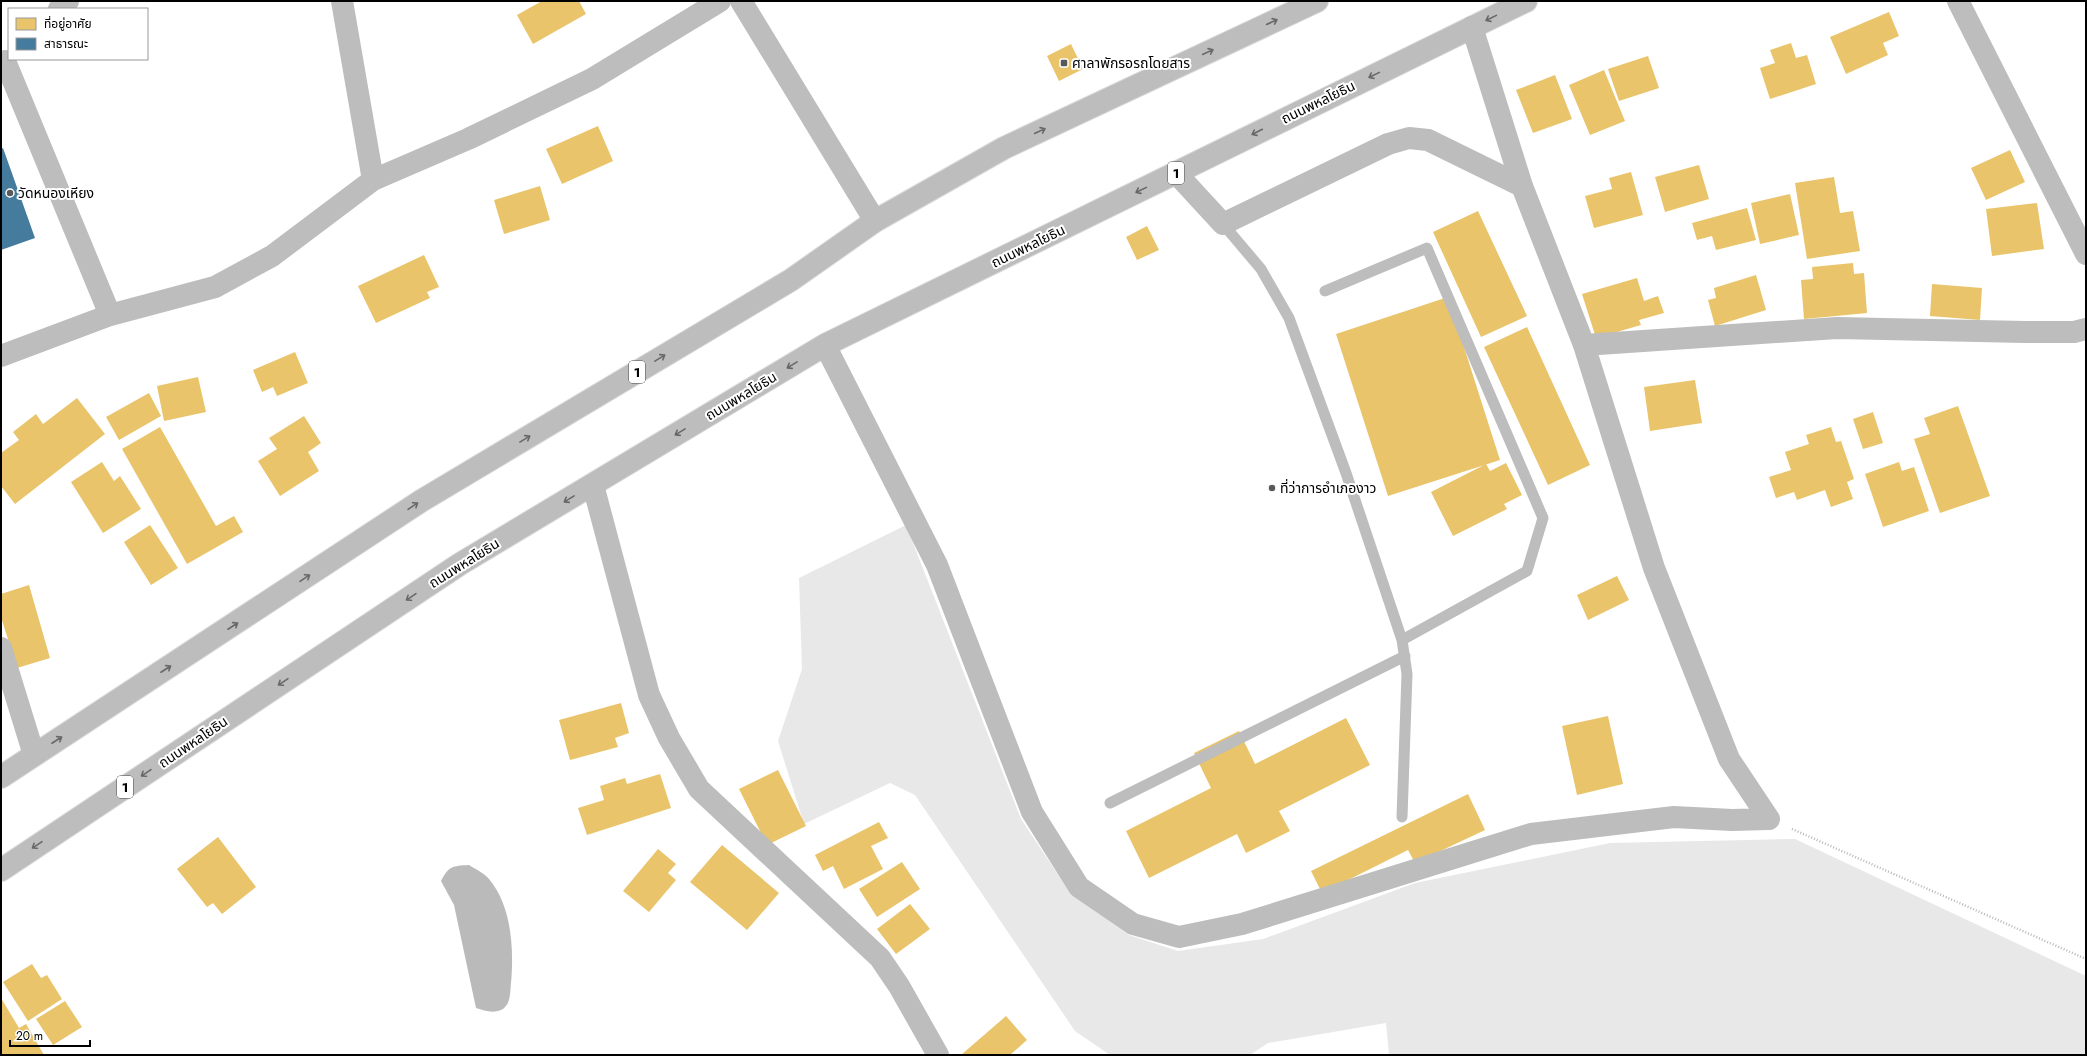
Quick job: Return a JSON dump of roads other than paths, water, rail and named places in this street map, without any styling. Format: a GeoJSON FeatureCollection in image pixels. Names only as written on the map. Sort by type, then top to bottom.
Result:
{"type":"FeatureCollection","features":[{"type":"Feature","properties":{"kind":"main road"},"geometry":{"type":"LineString","coordinates":[[342,1],[373,180]]}},
{"type":"Feature","properties":{"kind":"main road"},"geometry":{"type":"LineString","coordinates":[[1,356],[110,315],[215,287],[272,256],[373,180],[468,139],[592,79],[720,1]]}},
{"type":"Feature","properties":{"kind":"main road"},"geometry":{"type":"LineString","coordinates":[[741,1],[875,221]]}},
{"type":"Feature","properties":{"kind":"main road","name":"1"},"geometry":{"type":"LineString","coordinates":[[1,777],[421,501],[791,280],[875,221],[1004,148],[1317,1]]}},
{"type":"Feature","properties":{"kind":"main road","name":"ถนนพหลโยธิน"},"geometry":{"type":"LineString","coordinates":[[1,870],[460,564],[825,345],[1526,1]]}},
{"type":"Feature","properties":{"kind":"main road"},"geometry":{"type":"LineString","coordinates":[[1958,1],[2086,254]]}},
{"type":"Feature","properties":{"kind":"main road"},"geometry":{"type":"LineString","coordinates":[[825,345],[937,565],[1032,812],[1079,887],[1133,924],[1179,937],[1242,924],[1531,834],[1674,817],[1732,820],[1769,819],[1728,759],[1654,568],[1584,345],[1522,186],[1472,27]]}},
{"type":"Feature","properties":{"kind":"main road"},"geometry":{"type":"LineString","coordinates":[[5,61],[110,315]]}},
{"type":"Feature","properties":{"kind":"main road"},"geometry":{"type":"LineString","coordinates":[[1176,173],[1224,224],[1388,144],[1408,138],[1428,140],[1522,186]]}},
{"type":"Feature","properties":{"kind":"main road"},"geometry":{"type":"LineString","coordinates":[[1584,345],[1837,328],[2024,332],[2074,332],[2086,329]]}},
{"type":"Feature","properties":{"kind":"main road"},"geometry":{"type":"LineString","coordinates":[[593,485],[649,695],[669,738],[699,789],[880,958],[899,986],[938,1055]]}},
{"type":"Feature","properties":{"kind":"main road"},"geometry":{"type":"LineString","coordinates":[[1,648],[34,754]]}},
{"type":"Feature","properties":{"kind":"lane"},"geometry":{"type":"LineString","coordinates":[[1224,224],[1261,269],[1289,318],[1346,473],[1402,640],[1407,674],[1402,817]]}},
{"type":"Feature","properties":{"kind":"lane"},"geometry":{"type":"LineString","coordinates":[[1326,291],[1427,248],[1543,518],[1527,571],[1402,640]]}},
{"type":"Feature","properties":{"kind":"lane"},"geometry":{"type":"LineString","coordinates":[[1110,803],[1405,656]]}},
{"type":"Feature","properties":{"kind":"place","name":"ศาลาพักรอรถโดยสาร"},"geometry":{"type":"Point","coordinates":[1064,63]}},
{"type":"Feature","properties":{"kind":"place","name":"วัดหนองเหียง"},"geometry":{"type":"Point","coordinates":[10,193]}},
{"type":"Feature","properties":{"kind":"place","name":"ที่ว่าการอำเภองาว"},"geometry":{"type":"Point","coordinates":[1272,488]}}]}
